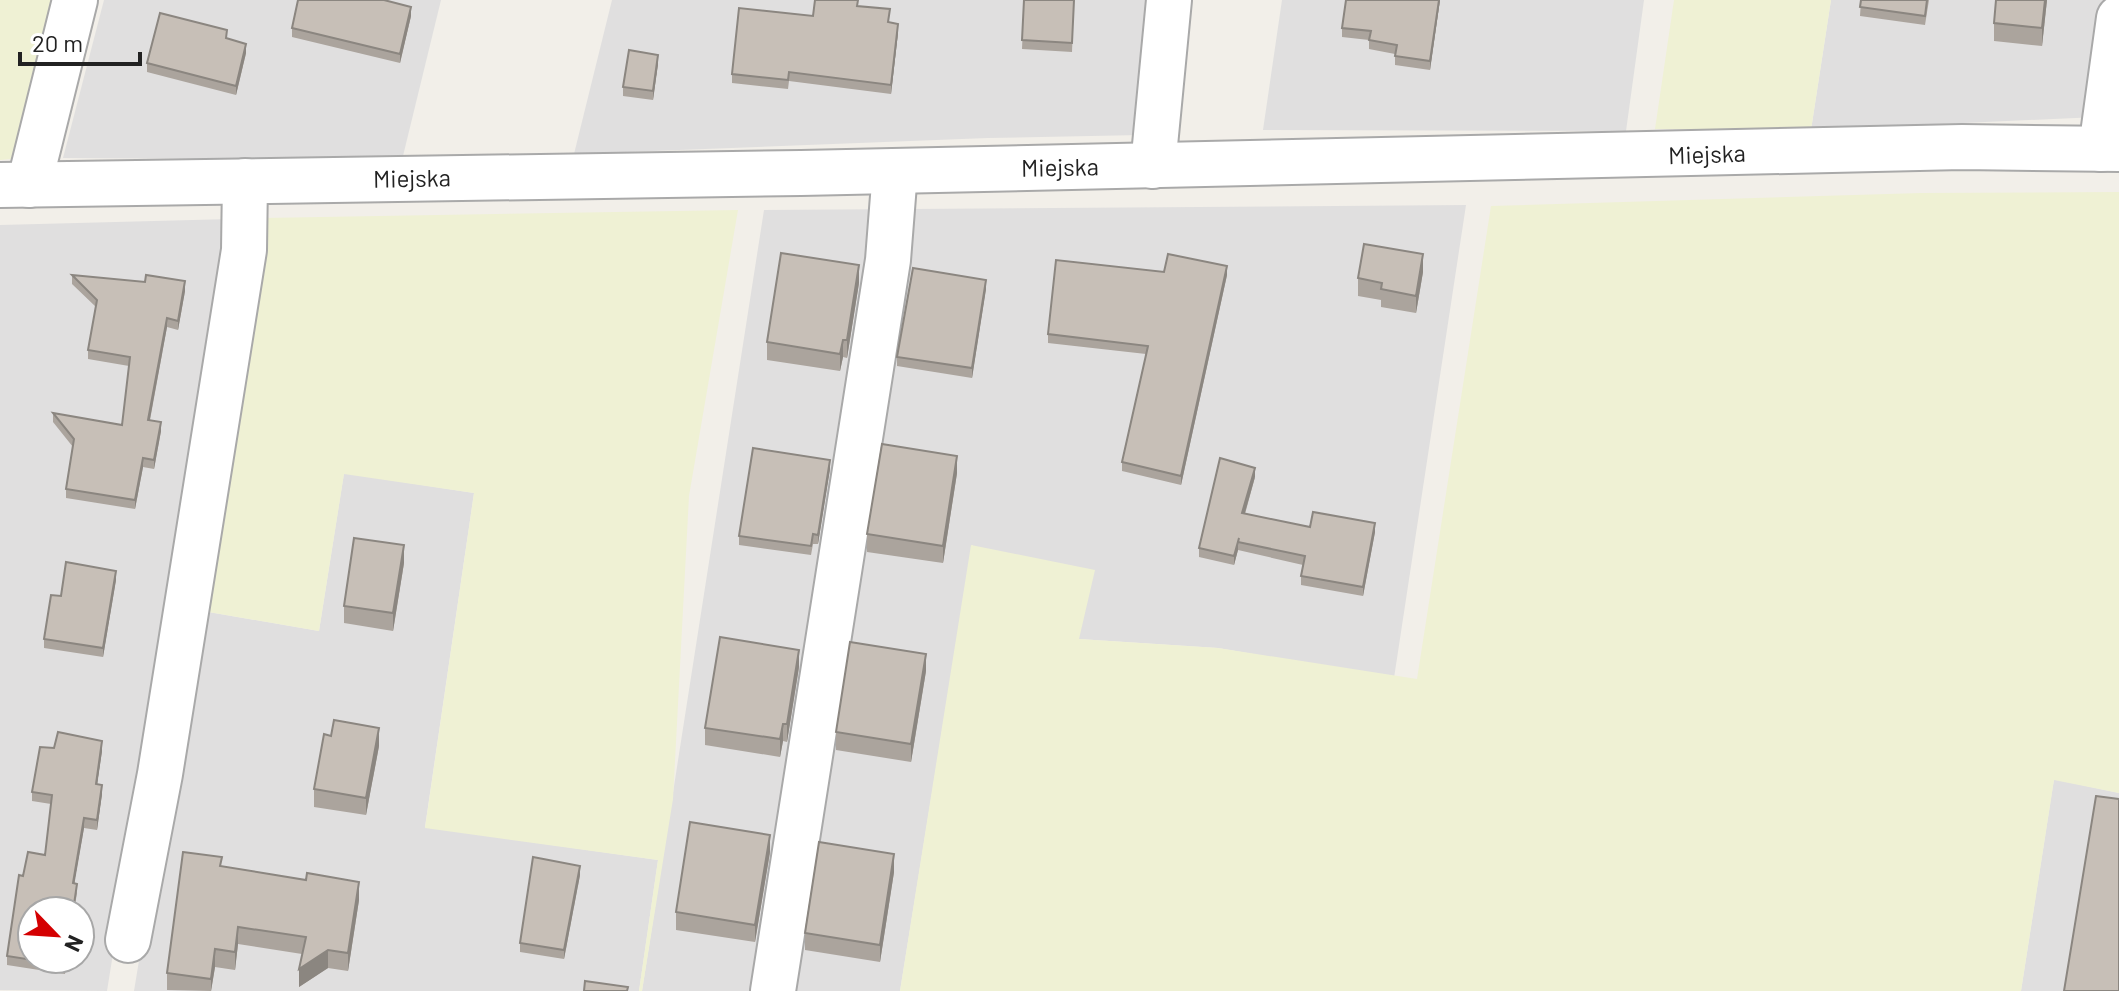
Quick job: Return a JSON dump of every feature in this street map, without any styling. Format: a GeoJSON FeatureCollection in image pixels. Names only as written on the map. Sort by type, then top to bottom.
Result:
{"type":"FeatureCollection","features":[{"type":"Feature","properties":{"kind":"street"},"geometry":{"type":"LineString","coordinates":[[14,185],[75,0]]}},
{"type":"Feature","properties":{"kind":"street"},"geometry":{"type":"LineString","coordinates":[[1153,166],[1169,0]]}},
{"type":"Feature","properties":{"kind":"street"},"geometry":{"type":"LineString","coordinates":[[2110,149],[2119,18]]}},
{"type":"Feature","properties":{"kind":"street","name":"Miejska"},"geometry":{"type":"LineString","coordinates":[[14,185],[1153,166],[1962,147],[2110,149]]}},
{"type":"Feature","properties":{"kind":"street"},"geometry":{"type":"LineString","coordinates":[[773,991],[888,260],[895,171]]}},
{"type":"Feature","properties":{"kind":"street"},"geometry":{"type":"LineString","coordinates":[[128,940],[163,759],[244,250],[245,181]]}},
{"type":"Feature","properties":{"kind":"shaded area"},"geometry":{"type":"Polygon","coordinates":[[[104,0],[441,0],[402,160],[63,158],[104,0]]]}},
{"type":"Feature","properties":{"kind":"shaded area"},"geometry":{"type":"Polygon","coordinates":[[[612,0],[1153,0],[1141,135],[574,154],[612,0]]]}},
{"type":"Feature","properties":{"kind":"shaded area"},"geometry":{"type":"Polygon","coordinates":[[[1282,0],[1644,0],[1626,131],[1263,130],[1282,0]]]}},
{"type":"Feature","properties":{"kind":"shaded area"},"geometry":{"type":"Polygon","coordinates":[[[1831,0],[2119,0],[2119,116],[1811,130],[1831,0]]]}},
{"type":"Feature","properties":{"kind":"shaded area"},"geometry":{"type":"Polygon","coordinates":[[[1466,205],[1394,678],[1218,648],[1079,639],[972,545],[900,991],[642,991],[764,210],[1466,205]]]}},
{"type":"Feature","properties":{"kind":"shaded area"},"geometry":{"type":"Polygon","coordinates":[[[231,219],[107,991],[0,990],[0,225],[231,219]]]}},
{"type":"Feature","properties":{"kind":"shaded area"},"geometry":{"type":"Polygon","coordinates":[[[344,473],[474,493],[425,827],[658,860],[639,991],[134,991],[197,610],[319,631],[344,473]]]}},
{"type":"Feature","properties":{"kind":"shaded area"},"geometry":{"type":"Polygon","coordinates":[[[2054,779],[2119,793],[2119,991],[2021,991],[2054,779]]]}},
{"type":"Feature","properties":{"kind":"green space"},"geometry":{"type":"Polygon","coordinates":[[[0,0],[55,0],[11,159],[0,160],[0,0]]]}},
{"type":"Feature","properties":{"kind":"green space"},"geometry":{"type":"Polygon","coordinates":[[[1674,0],[1831,0],[1811,130],[1655,129],[1674,0]]]}},
{"type":"Feature","properties":{"kind":"green space"},"geometry":{"type":"Polygon","coordinates":[[[2119,192],[2119,793],[2054,780],[2021,991],[900,991],[971,545],[1095,570],[1079,639],[1218,648],[1417,679],[1491,206],[1921,193],[2119,192]]]}},
{"type":"Feature","properties":{"kind":"green space"},"geometry":{"type":"Polygon","coordinates":[[[738,210],[689,496],[673,799],[642,991],[639,991],[658,860],[425,828],[474,493],[344,474],[319,631],[197,610],[263,218],[738,210]]]}},
{"type":"Feature","properties":{"kind":"building"},"geometry":{"type":"Polygon","coordinates":[[[298,0],[384,0],[411,7],[400,54],[292,28],[298,0]]]}},
{"type":"Feature","properties":{"kind":"building"},"geometry":{"type":"Polygon","coordinates":[[[815,0],[858,0],[857,6],[890,9],[888,22],[898,24],[891,85],[789,72],[788,80],[732,74],[739,8],[813,16],[815,0]]]}},
{"type":"Feature","properties":{"kind":"building"},"geometry":{"type":"Polygon","coordinates":[[[1024,0],[1074,0],[1072,43],[1022,40],[1024,0]]]}},
{"type":"Feature","properties":{"kind":"building"},"geometry":{"type":"Polygon","coordinates":[[[1346,0],[1439,0],[1430,61],[1395,56],[1397,45],[1369,40],[1371,31],[1342,28],[1346,0]]]}},
{"type":"Feature","properties":{"kind":"building"},"geometry":{"type":"Polygon","coordinates":[[[1861,0],[1927,0],[1925,16],[1860,7],[1861,0]]]}},
{"type":"Feature","properties":{"kind":"building"},"geometry":{"type":"Polygon","coordinates":[[[1996,0],[2045,0],[2042,28],[1994,23],[1996,0]]]}},
{"type":"Feature","properties":{"kind":"building"},"geometry":{"type":"Polygon","coordinates":[[[160,13],[227,30],[226,38],[246,44],[236,86],[147,63],[160,13]]]}},
{"type":"Feature","properties":{"kind":"building"},"geometry":{"type":"Polygon","coordinates":[[[629,50],[658,55],[653,91],[623,87],[629,50]]]}},
{"type":"Feature","properties":{"kind":"building"},"geometry":{"type":"Polygon","coordinates":[[[1364,244],[1423,254],[1416,296],[1381,289],[1382,283],[1358,278],[1364,244]]]}},
{"type":"Feature","properties":{"kind":"building"},"geometry":{"type":"Polygon","coordinates":[[[781,253],[859,265],[847,340],[843,340],[840,354],[767,342],[781,253]]]}},
{"type":"Feature","properties":{"kind":"building"},"geometry":{"type":"Polygon","coordinates":[[[1168,254],[1227,266],[1181,476],[1122,462],[1148,346],[1048,334],[1056,260],[1164,272],[1168,254]]]}},
{"type":"Feature","properties":{"kind":"building"},"geometry":{"type":"Polygon","coordinates":[[[913,268],[986,280],[972,368],[897,357],[913,268]]]}},
{"type":"Feature","properties":{"kind":"building"},"geometry":{"type":"Polygon","coordinates":[[[72,275],[145,282],[146,275],[185,281],[178,321],[167,318],[148,420],[161,422],[154,460],[143,458],[135,500],[66,489],[74,439],[53,413],[122,425],[130,357],[88,350],[97,300],[72,275]]]}},
{"type":"Feature","properties":{"kind":"building"},"geometry":{"type":"Polygon","coordinates":[[[882,444],[957,456],[943,546],[867,534],[882,444]]]}},
{"type":"Feature","properties":{"kind":"building"},"geometry":{"type":"Polygon","coordinates":[[[753,448],[830,460],[818,535],[813,534],[811,546],[739,536],[753,448]]]}},
{"type":"Feature","properties":{"kind":"building"},"geometry":{"type":"Polygon","coordinates":[[[1220,458],[1255,468],[1242,513],[1310,527],[1313,512],[1375,523],[1363,587],[1301,576],[1305,556],[1238,542],[1239,538],[1234,556],[1199,548],[1220,458]]]}},
{"type":"Feature","properties":{"kind":"building"},"geometry":{"type":"Polygon","coordinates":[[[354,538],[404,545],[393,613],[344,606],[354,538]]]}},
{"type":"Feature","properties":{"kind":"building"},"geometry":{"type":"Polygon","coordinates":[[[66,562],[116,571],[103,648],[44,639],[51,595],[61,596],[66,562]]]}},
{"type":"Feature","properties":{"kind":"building"},"geometry":{"type":"Polygon","coordinates":[[[720,637],[799,650],[787,724],[783,724],[780,739],[705,728],[720,637]]]}},
{"type":"Feature","properties":{"kind":"building"},"geometry":{"type":"Polygon","coordinates":[[[850,642],[926,654],[911,744],[836,732],[850,642]]]}},
{"type":"Feature","properties":{"kind":"building"},"geometry":{"type":"Polygon","coordinates":[[[334,720],[379,728],[366,798],[314,789],[324,734],[331,736],[334,720]]]}},
{"type":"Feature","properties":{"kind":"building"},"geometry":{"type":"Polygon","coordinates":[[[58,732],[102,741],[96,784],[102,785],[97,820],[84,818],[73,883],[77,884],[75,895],[16,895],[19,875],[23,876],[28,852],[45,855],[52,795],[32,792],[40,747],[54,748],[58,732]]]}},
{"type":"Feature","properties":{"kind":"building"},"geometry":{"type":"Polygon","coordinates":[[[2096,796],[2119,799],[2119,991],[2064,991],[2096,796]]]}},
{"type":"Feature","properties":{"kind":"building"},"geometry":{"type":"Polygon","coordinates":[[[690,822],[770,835],[755,925],[676,912],[690,822]]]}},
{"type":"Feature","properties":{"kind":"building"},"geometry":{"type":"Polygon","coordinates":[[[819,842],[894,854],[880,945],[805,933],[819,842]]]}},
{"type":"Feature","properties":{"kind":"building"},"geometry":{"type":"Polygon","coordinates":[[[183,852],[222,857],[220,866],[306,880],[307,873],[359,882],[348,953],[328,950],[299,969],[306,937],[238,927],[235,952],[215,949],[211,979],[167,973],[183,852]]]}},
{"type":"Feature","properties":{"kind":"building"},"geometry":{"type":"Polygon","coordinates":[[[533,857],[580,866],[564,950],[520,943],[533,857]]]}},
{"type":"Feature","properties":{"kind":"building"},"geometry":{"type":"Polygon","coordinates":[[[16,895],[16,957],[7,956],[16,895]]]}},
{"type":"Feature","properties":{"kind":"building"},"geometry":{"type":"Polygon","coordinates":[[[585,981],[628,987],[627,991],[584,991],[585,981]]]}}]}
